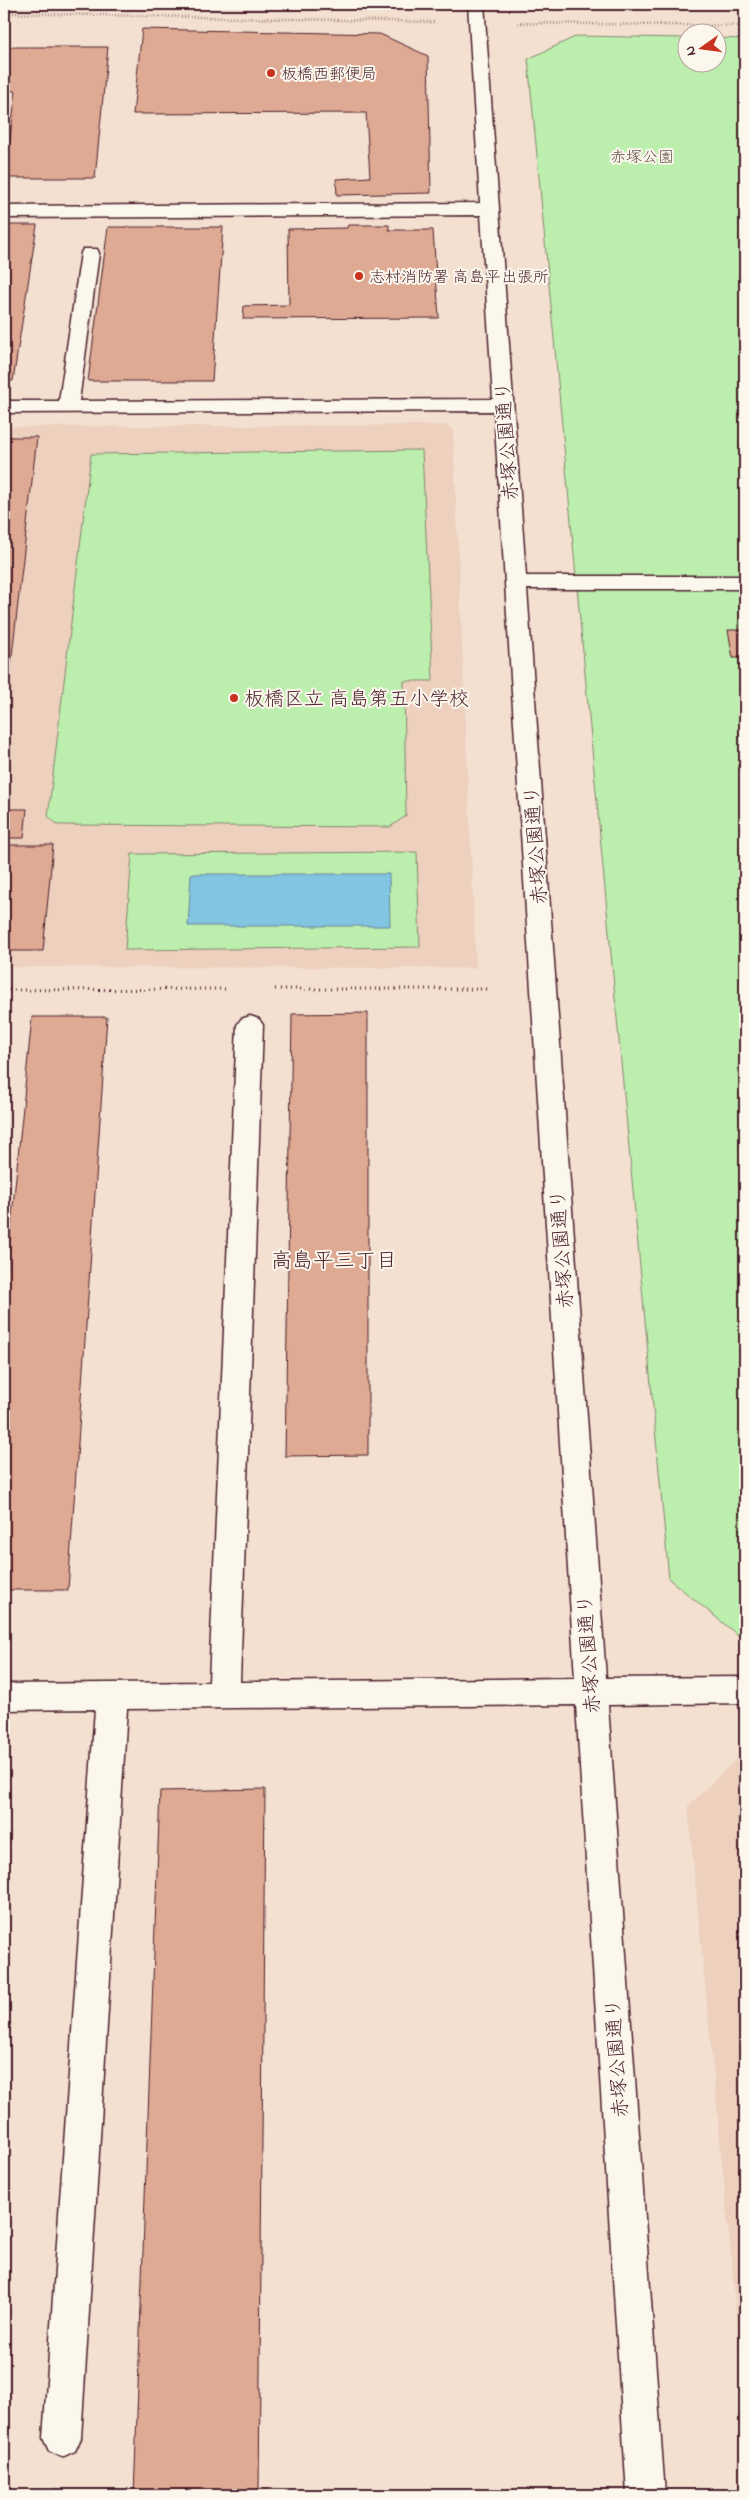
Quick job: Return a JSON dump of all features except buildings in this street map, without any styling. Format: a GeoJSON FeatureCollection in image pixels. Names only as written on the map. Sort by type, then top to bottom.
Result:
{"type":"FeatureCollection","features":[{"type":"Feature","properties":{"kind":"street","name":"赤塚公園通り"},"geometry":{"type":"LineString","coordinates":[[476,4],[646,2495]]}},
{"type":"Feature","properties":{"kind":"street"},"geometry":{"type":"LineString","coordinates":[[4,212],[490,209]]}},
{"type":"Feature","properties":{"kind":"street"},"geometry":{"type":"LineString","coordinates":[[68,406],[90,253]]}},
{"type":"Feature","properties":{"kind":"street"},"geometry":{"type":"LineString","coordinates":[[4,406],[503,405]]}},
{"type":"Feature","properties":{"kind":"street"},"geometry":{"type":"LineString","coordinates":[[517,583],[745,582]]}},
{"type":"Feature","properties":{"kind":"street"},"geometry":{"type":"LineString","coordinates":[[224,1694],[250,1026]]}},
{"type":"Feature","properties":{"kind":"street"},"geometry":{"type":"LineString","coordinates":[[4,1697],[224,1694],[591,1693],[745,1690]]}},
{"type":"Feature","properties":{"kind":"street"},"geometry":{"type":"LineString","coordinates":[[62,2438],[112,1696]]}},
{"type":"Feature","properties":{"kind":"path"},"geometry":{"type":"LineString","coordinates":[[4,13],[477,23],[745,26]]}},
{"type":"Feature","properties":{"kind":"shaded area","name":"板橋区立 高島第五小学校"},"geometry":{"type":"Polygon","coordinates":[[[445,425],[453,430],[476,968],[4,967],[4,427],[445,425]]]}},
{"type":"Feature","properties":{"kind":"shaded area"},"geometry":{"type":"Polygon","coordinates":[[[745,1751],[745,2403],[688,1806],[745,1751]]]}},
{"type":"Feature","properties":{"kind":"green space","name":"赤塚公園"},"geometry":{"type":"Polygon","coordinates":[[[577,36],[676,38],[676,72],[726,72],[726,38],[745,39],[745,1641],[669,1579],[528,59],[577,36]]]}},
{"type":"Feature","properties":{"kind":"green space"},"geometry":{"type":"Polygon","coordinates":[[[422,450],[433,681],[404,681],[406,816],[390,827],[58,825],[48,816],[91,454],[422,450]]]}},
{"type":"Feature","properties":{"kind":"green space"},"geometry":{"type":"Polygon","coordinates":[[[417,852],[420,947],[125,950],[132,854],[417,852]]]}},
{"type":"Feature","properties":{"kind":"water"},"geometry":{"type":"Polygon","coordinates":[[[191,874],[389,874],[390,926],[188,926],[191,874]]]}},
{"type":"Feature","properties":{"kind":"place","name":"板橋西郵便局"},"geometry":{"type":"Point","coordinates":[271,73]}},
{"type":"Feature","properties":{"kind":"place","name":"志村消防署 高島平出張所"},"geometry":{"type":"Point","coordinates":[359,276]}},
{"type":"Feature","properties":{"kind":"place","name":"板橋区立 高島第五小学校"},"geometry":{"type":"Point","coordinates":[234,698]}},
{"type":"Feature","properties":{"kind":"district","name":"高島平三丁目"},"geometry":{"type":"Point","coordinates":[334,1260]}}]}
